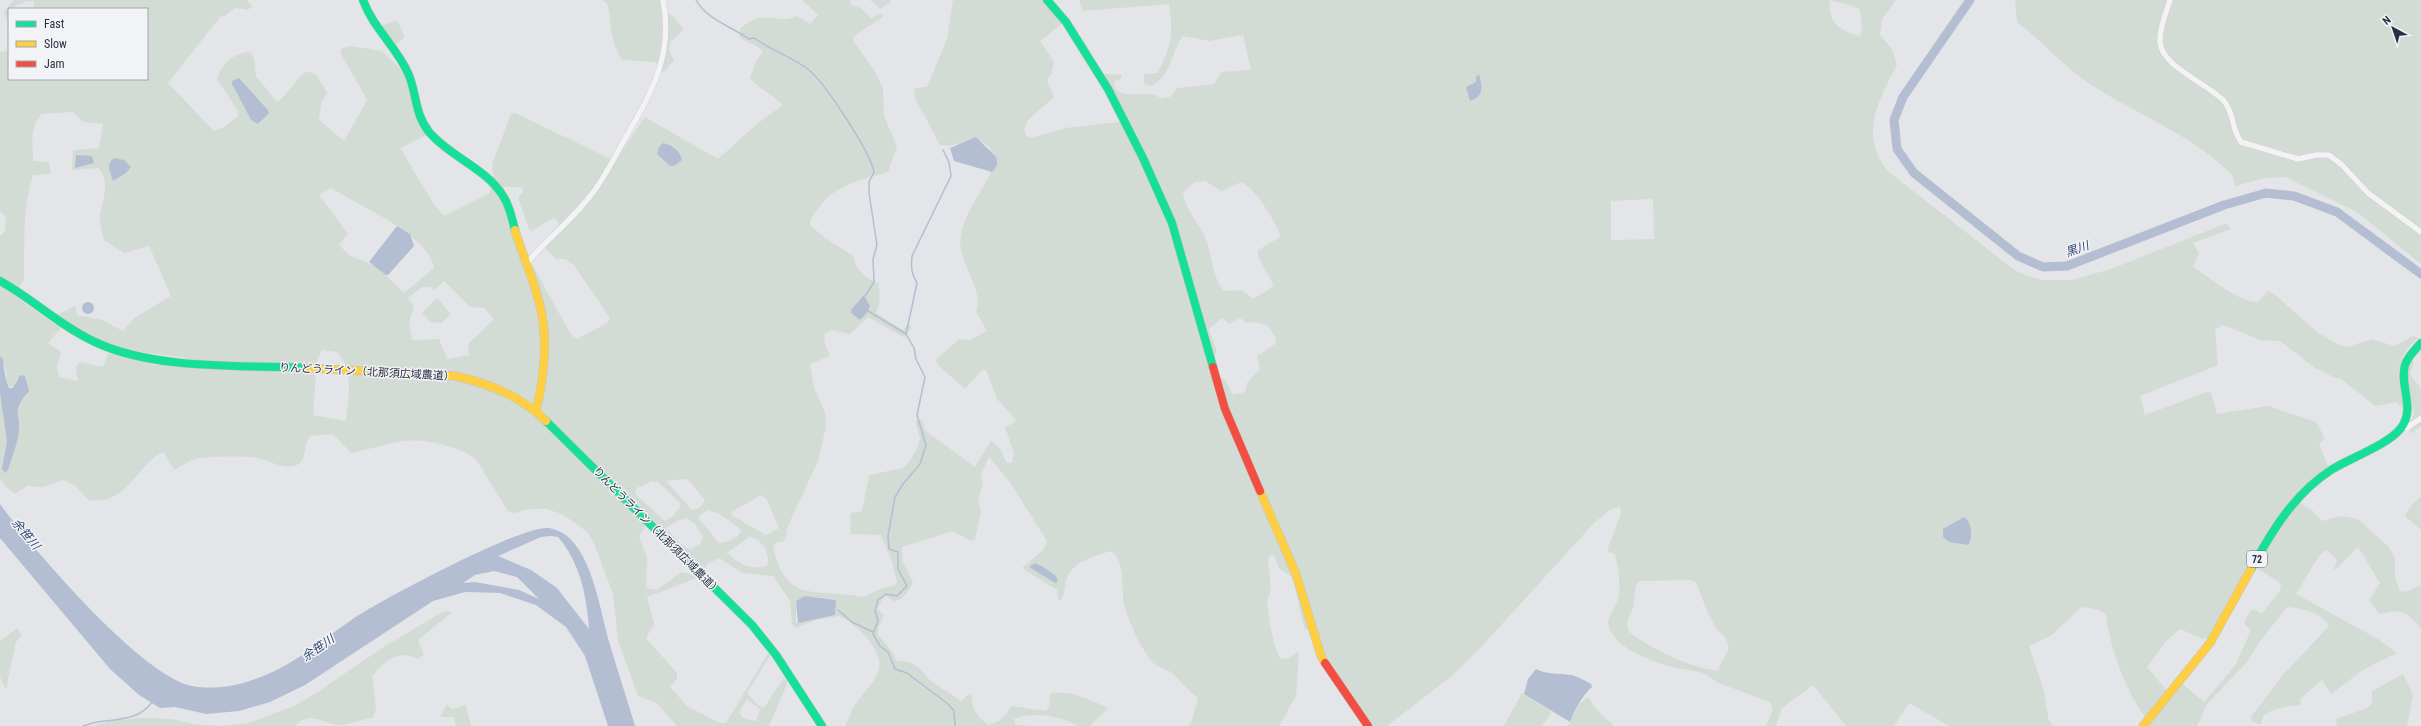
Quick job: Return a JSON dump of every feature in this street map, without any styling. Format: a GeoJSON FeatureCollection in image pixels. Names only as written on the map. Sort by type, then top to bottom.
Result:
{"type":"FeatureCollection","features":[{"type":"Feature","properties":{"kind":"street"},"geometry":{"type":"LineString","coordinates":[[363,0],[374,24],[409,75],[415,107],[421,121],[448,151],[494,186],[506,200],[541,309],[545,334],[541,392],[536,411]]}},
{"type":"Feature","properties":{"kind":"street"},"geometry":{"type":"LineString","coordinates":[[527,263],[544,242],[576,212],[592,194],[642,112],[660,70],[666,29],[663,0]]}},
{"type":"Feature","properties":{"kind":"street"},"geometry":{"type":"LineString","coordinates":[[1047,0],[1066,22],[1108,89],[1143,158],[1172,223],[1224,409],[1294,567],[1321,656],[1368,726]]}},
{"type":"Feature","properties":{"kind":"street"},"geometry":{"type":"LineString","coordinates":[[2170,0],[2161,34],[2162,50],[2171,62],[2215,92],[2229,107],[2237,137],[2241,142],[2298,159],[2316,154],[2329,155],[2342,165],[2368,194],[2396,212],[2421,232]]}},
{"type":"Feature","properties":{"kind":"street","name":"りんどうライン（北那須広域農道）"},"geometry":{"type":"LineString","coordinates":[[0,281],[74,332],[110,349],[128,355],[163,361],[455,376],[498,388],[536,411],[752,625],[776,656],[822,726]]}},
{"type":"Feature","properties":{"kind":"street"},"geometry":{"type":"LineString","coordinates":[[2421,343],[2410,355],[2404,369],[2410,404],[2403,426],[2407,428],[2421,418]]}},
{"type":"Feature","properties":{"kind":"street","name":"72"},"geometry":{"type":"LineString","coordinates":[[2143,726],[2189,672],[2217,632],[2271,534],[2292,505],[2322,476],[2385,440],[2403,426]]}},
{"type":"Feature","properties":{"kind":"shaded area"},"geometry":{"type":"Polygon","coordinates":[[[14,0],[247,0],[252,6],[248,10],[235,8],[224,17],[221,16],[168,83],[214,131],[226,126],[238,116],[238,111],[217,79],[219,74],[225,64],[234,57],[239,54],[251,52],[254,59],[256,76],[277,102],[306,71],[317,75],[327,93],[321,104],[319,120],[344,141],[367,100],[340,52],[342,48],[351,46],[382,51],[404,72],[427,135],[400,148],[433,203],[443,215],[446,215],[490,193],[493,176],[492,164],[511,114],[515,113],[615,161],[645,117],[718,159],[758,123],[783,105],[750,78],[756,61],[763,51],[739,37],[741,28],[749,22],[757,19],[790,19],[797,16],[810,24],[818,15],[802,0],[851,0],[850,5],[861,8],[871,18],[881,14],[883,17],[854,36],[853,41],[874,70],[883,88],[884,116],[897,146],[888,172],[849,184],[832,194],[824,201],[814,214],[810,225],[824,237],[853,256],[859,269],[869,279],[878,283],[880,298],[876,313],[903,330],[907,325],[912,326],[905,338],[868,317],[850,334],[832,330],[824,335],[825,344],[830,356],[810,364],[814,388],[825,412],[826,427],[818,461],[787,528],[786,536],[782,542],[777,542],[773,546],[778,565],[786,578],[794,586],[817,592],[863,597],[882,588],[894,586],[897,583],[892,561],[881,535],[850,534],[851,513],[862,511],[869,475],[903,468],[908,463],[917,449],[920,438],[915,421],[922,420],[926,431],[975,467],[991,441],[999,447],[1007,463],[1012,463],[1014,453],[1005,427],[1017,421],[997,399],[986,370],[982,370],[965,389],[938,365],[936,360],[959,339],[969,340],[987,331],[976,312],[978,302],[977,293],[965,264],[960,245],[961,235],[967,215],[988,178],[996,159],[990,148],[977,138],[950,146],[940,145],[915,98],[914,88],[927,87],[947,39],[953,0],[1044,0],[1063,23],[1040,41],[1054,62],[1052,72],[1047,81],[1054,97],[1028,120],[1024,130],[1027,136],[1032,138],[1065,128],[1119,122],[1126,119],[1102,75],[1104,74],[1122,75],[1121,79],[1114,81],[1115,88],[1120,92],[1125,94],[1156,95],[1162,99],[1172,96],[1177,88],[1214,84],[1222,72],[1251,70],[1243,35],[1209,41],[1183,36],[1163,77],[1151,86],[1144,83],[1144,74],[1158,73],[1169,47],[1171,25],[1169,4],[1083,11],[1079,0],[1830,0],[1896,0],[1882,19],[1880,35],[1892,49],[1897,65],[1883,92],[1874,118],[1874,145],[1880,159],[1889,172],[2013,269],[2027,276],[2043,280],[2071,280],[2111,269],[2227,223],[2231,229],[2193,243],[2199,253],[2193,267],[2225,289],[2242,298],[2258,302],[2268,291],[2274,294],[2320,334],[2337,344],[2347,347],[2372,339],[2394,346],[2413,336],[2418,338],[2406,351],[2400,366],[2399,382],[2405,399],[2402,408],[2397,402],[2375,406],[2340,378],[2335,378],[2315,368],[2280,341],[2260,340],[2223,325],[2215,329],[2218,365],[2140,396],[2145,415],[2207,392],[2211,393],[2217,414],[2268,406],[2316,422],[2325,438],[2319,444],[2329,468],[2295,500],[2211,637],[2203,639],[2180,629],[2167,640],[2147,667],[2168,692],[2145,717],[2125,681],[2115,655],[2106,615],[2099,610],[2083,607],[2052,635],[2029,646],[2043,687],[2049,721],[2054,726],[1949,726],[1909,703],[1894,726],[1846,726],[1813,685],[1782,708],[1776,726],[1766,726],[1773,709],[1770,702],[1716,682],[1703,673],[1668,666],[1639,655],[1622,644],[1610,630],[1608,622],[1610,615],[1616,606],[1619,590],[1619,578],[1615,554],[1607,551],[1621,513],[1620,507],[1611,509],[1595,522],[1482,646],[1453,675],[1387,726],[1372,726],[1359,721],[1316,655],[1310,631],[1304,628],[1293,578],[1279,568],[1273,554],[1268,558],[1271,590],[1267,601],[1270,625],[1274,643],[1280,659],[1289,658],[1299,652],[1296,696],[1279,726],[1187,726],[1191,723],[1198,698],[1172,673],[1153,663],[1144,651],[1133,630],[1125,608],[1121,570],[1116,556],[1111,551],[1092,557],[1080,563],[1070,572],[1066,581],[1063,595],[1060,601],[1058,600],[1057,590],[1022,568],[1043,550],[1047,541],[1011,484],[989,457],[981,474],[983,484],[978,500],[981,511],[975,539],[971,541],[953,531],[902,547],[903,562],[913,582],[903,597],[897,601],[885,596],[877,609],[884,615],[878,628],[878,635],[891,650],[897,661],[905,661],[915,665],[934,683],[961,701],[969,694],[972,696],[976,713],[989,725],[1002,718],[1011,706],[1046,711],[1049,707],[1050,694],[1064,693],[1080,696],[1108,708],[1090,726],[1078,726],[1055,717],[1030,715],[1014,719],[1015,724],[1031,726],[845,726],[855,705],[874,680],[879,668],[877,654],[873,646],[862,632],[839,616],[816,620],[795,628],[792,624],[790,601],[773,576],[742,573],[719,558],[706,565],[706,568],[701,567],[629,496],[630,506],[646,525],[639,536],[647,558],[646,588],[657,590],[681,572],[695,575],[697,578],[647,597],[654,624],[646,638],[677,673],[677,679],[670,687],[687,706],[720,723],[726,723],[768,653],[770,656],[747,693],[759,706],[764,708],[784,678],[788,682],[769,726],[677,726],[657,703],[638,696],[618,641],[613,594],[593,541],[586,531],[562,514],[546,509],[530,509],[514,513],[508,511],[477,461],[468,454],[451,447],[422,441],[410,441],[389,444],[351,453],[333,434],[310,436],[301,462],[294,466],[288,467],[257,458],[216,457],[195,459],[174,470],[164,453],[161,453],[152,460],[121,492],[112,497],[101,500],[88,500],[76,486],[63,480],[42,487],[28,485],[15,494],[5,486],[0,479],[0,391],[13,410],[27,380],[17,378],[13,388],[6,384],[7,373],[0,356],[0,286],[60,327],[48,343],[61,352],[57,366],[59,377],[78,381],[76,369],[80,362],[103,367],[108,353],[157,365],[186,365],[187,358],[147,353],[118,347],[87,334],[57,315],[75,306],[77,315],[102,320],[123,331],[134,318],[171,296],[149,246],[124,253],[104,240],[100,215],[105,185],[99,168],[72,170],[73,150],[99,148],[103,124],[83,122],[73,112],[42,114],[38,119],[33,130],[33,161],[49,162],[51,174],[33,175],[29,188],[25,227],[24,280],[19,287],[0,277],[0,236],[5,231],[6,217],[0,211],[0,52],[8,51],[8,80],[148,80],[148,8],[34,8],[34,1],[27,1],[8,8],[8,17],[6,18],[4,12],[14,0]],[[1830,0],[1831,15],[1837,25],[1847,32],[1860,36],[1862,28],[1860,10],[1853,6],[1830,0]],[[239,78],[232,81],[232,84],[251,120],[268,110],[239,78]],[[672,145],[670,166],[674,166],[681,157],[672,145]],[[1205,181],[1195,182],[1183,193],[1187,206],[1207,242],[1216,278],[1224,291],[1242,290],[1253,299],[1274,286],[1258,257],[1258,250],[1280,237],[1270,215],[1252,190],[1241,183],[1221,191],[1205,181]],[[504,187],[505,196],[526,264],[532,265],[572,336],[577,339],[607,323],[610,318],[574,265],[565,259],[556,259],[541,244],[559,224],[554,217],[532,231],[529,229],[518,197],[523,193],[522,187],[504,187]],[[331,188],[319,195],[348,234],[339,245],[349,255],[377,267],[404,293],[434,268],[429,256],[420,244],[406,233],[391,222],[331,188]],[[1653,199],[1611,201],[1611,240],[1654,239],[1653,199]],[[444,281],[434,290],[431,287],[422,287],[408,298],[414,306],[409,323],[412,340],[439,339],[447,359],[469,355],[468,344],[494,319],[484,308],[470,307],[444,281]],[[1222,318],[1209,329],[1217,352],[1212,359],[1218,376],[1226,381],[1233,395],[1245,392],[1247,383],[1260,369],[1257,356],[1275,344],[1276,338],[1267,325],[1255,322],[1247,323],[1240,318],[1230,324],[1222,318]],[[322,350],[317,360],[313,415],[346,421],[349,394],[348,376],[343,360],[337,352],[322,350]],[[683,479],[666,481],[691,509],[700,508],[705,500],[688,480],[683,479]],[[652,481],[637,488],[635,494],[665,521],[672,517],[680,507],[679,502],[658,482],[652,481]],[[761,495],[732,512],[731,515],[766,535],[779,528],[767,500],[761,495]],[[708,510],[700,515],[699,519],[719,543],[734,538],[741,531],[718,513],[708,510]],[[686,518],[677,521],[666,528],[682,545],[690,550],[701,543],[703,537],[694,523],[686,518]],[[749,537],[727,553],[736,560],[750,567],[761,567],[767,565],[768,556],[764,547],[753,538],[749,537]],[[1037,563],[1029,567],[1055,583],[1053,574],[1037,563]],[[1691,580],[1640,581],[1636,585],[1633,608],[1627,621],[1629,632],[1670,656],[1693,665],[1717,671],[1729,648],[1725,637],[1717,630],[1707,611],[1696,582],[1691,580]],[[806,596],[796,601],[796,622],[835,615],[834,599],[806,596]],[[747,699],[739,713],[743,718],[756,721],[760,709],[747,699]]]}},
{"type":"Feature","properties":{"kind":"shaded area"},"geometry":{"type":"Polygon","coordinates":[[[602,0],[662,0],[664,9],[675,18],[684,30],[670,42],[669,50],[674,60],[664,72],[661,71],[656,62],[622,60],[613,38],[607,3],[602,0]]]}},
{"type":"Feature","properties":{"kind":"shaded area"},"geometry":{"type":"Polygon","coordinates":[[[870,0],[890,0],[891,2],[880,9],[870,0]]]}},
{"type":"Feature","properties":{"kind":"shaded area"},"geometry":{"type":"Polygon","coordinates":[[[2015,0],[2421,0],[2421,264],[2357,212],[2285,177],[2265,178],[2235,186],[2230,173],[2213,158],[2179,135],[2087,82],[2069,68],[2017,22],[2015,0]]]}},
{"type":"Feature","properties":{"kind":"shaded area"},"geometry":{"type":"Polygon","coordinates":[[[397,20],[405,37],[394,46],[381,26],[397,20]]]}},
{"type":"Feature","properties":{"kind":"shaded area"},"geometry":{"type":"Polygon","coordinates":[[[437,298],[451,314],[441,323],[430,322],[422,313],[437,298]]]}},
{"type":"Feature","properties":{"kind":"shaded area"},"geometry":{"type":"Polygon","coordinates":[[[2411,360],[2414,362],[2410,374],[2421,389],[2421,426],[2410,434],[2410,423],[2414,413],[2407,376],[2411,360]]]}},
{"type":"Feature","properties":{"kind":"shaded area"},"geometry":{"type":"Polygon","coordinates":[[[2421,497],[2421,530],[2405,516],[2411,505],[2421,497]]]}},
{"type":"Feature","properties":{"kind":"shaded area"},"geometry":{"type":"Polygon","coordinates":[[[2297,501],[2312,510],[2322,521],[2341,516],[2358,519],[2388,546],[2395,558],[2395,576],[2400,592],[2409,591],[2419,585],[2421,587],[2421,629],[2403,612],[2379,614],[2369,600],[2380,583],[2358,547],[2335,570],[2334,568],[2337,561],[2334,556],[2326,550],[2319,556],[2296,594],[2378,639],[2397,653],[2363,670],[2331,694],[2322,680],[2300,699],[2301,705],[2281,708],[2267,713],[2263,716],[2261,725],[2252,721],[2251,717],[2282,676],[2329,626],[2326,621],[2311,612],[2287,607],[2261,640],[2247,662],[2207,704],[2197,726],[2145,726],[2183,684],[2204,702],[2236,664],[2251,630],[2244,624],[2247,616],[2253,609],[2262,613],[2280,591],[2281,584],[2256,567],[2297,501]]]}},
{"type":"Feature","properties":{"kind":"shaded area"},"geometry":{"type":"Polygon","coordinates":[[[448,611],[451,613],[418,640],[424,655],[418,659],[405,655],[393,658],[382,665],[372,676],[376,708],[373,718],[342,725],[312,718],[301,721],[295,726],[222,726],[249,723],[296,705],[382,648],[439,614],[448,611]]]}},
{"type":"Feature","properties":{"kind":"shaded area"},"geometry":{"type":"Polygon","coordinates":[[[17,628],[22,635],[16,642],[6,689],[0,677],[0,641],[17,628]]]}},
{"type":"Feature","properties":{"kind":"shaded area"},"geometry":{"type":"Polygon","coordinates":[[[2403,674],[2413,695],[2407,726],[2337,726],[2336,719],[2367,708],[2372,704],[2372,691],[2403,674]]]}},
{"type":"Feature","properties":{"kind":"shaded area"},"geometry":{"type":"Polygon","coordinates":[[[1522,693],[1549,710],[1551,713],[1542,726],[1504,726],[1522,693]]]}},
{"type":"Feature","properties":{"kind":"shaded area"},"geometry":{"type":"Polygon","coordinates":[[[1588,697],[1595,708],[1614,726],[1568,726],[1578,705],[1588,697]]]}},
{"type":"Feature","properties":{"kind":"shaded area"},"geometry":{"type":"Polygon","coordinates":[[[447,704],[452,709],[466,705],[471,726],[456,726],[454,717],[440,717],[447,704]]]}},
{"type":"Feature","properties":{"kind":"shaded area"},"geometry":{"type":"Polygon","coordinates":[[[142,718],[172,719],[194,724],[222,726],[93,726],[110,721],[142,718]]]}},
{"type":"Feature","properties":{"kind":"water"},"geometry":{"type":"Polygon","coordinates":[[[1479,74],[1481,86],[1480,93],[1475,99],[1470,101],[1466,87],[1476,82],[1476,77],[1479,74]]]}},
{"type":"Feature","properties":{"kind":"water"},"geometry":{"type":"Polygon","coordinates":[[[239,78],[268,110],[269,113],[258,124],[251,120],[232,84],[232,81],[239,78]]]}},
{"type":"Feature","properties":{"kind":"water"},"geometry":{"type":"Polygon","coordinates":[[[976,137],[993,153],[997,160],[996,167],[992,172],[954,161],[950,148],[976,137]]]}},
{"type":"Feature","properties":{"kind":"water"},"geometry":{"type":"Polygon","coordinates":[[[663,143],[675,148],[681,156],[682,160],[674,166],[670,166],[657,154],[659,147],[663,143]]]}},
{"type":"Feature","properties":{"kind":"water"},"geometry":{"type":"Polygon","coordinates":[[[76,155],[92,156],[94,163],[75,168],[76,155]]]}},
{"type":"Feature","properties":{"kind":"water"},"geometry":{"type":"Polygon","coordinates":[[[114,158],[124,160],[131,167],[126,173],[113,181],[109,168],[110,162],[114,158]]]}},
{"type":"Feature","properties":{"kind":"water"},"geometry":{"type":"Polygon","coordinates":[[[397,226],[410,234],[414,246],[388,275],[386,275],[369,262],[397,226]]]}},
{"type":"Feature","properties":{"kind":"water"},"geometry":{"type":"Polygon","coordinates":[[[863,296],[870,306],[867,313],[860,320],[851,313],[851,310],[863,296]]]}},
{"type":"Feature","properties":{"kind":"water"},"geometry":{"type":"Polygon","coordinates":[[[88,302],[92,304],[94,308],[92,312],[88,314],[84,312],[82,308],[84,304],[88,302]]]}},
{"type":"Feature","properties":{"kind":"water"},"geometry":{"type":"Polygon","coordinates":[[[0,356],[3,359],[9,388],[13,388],[20,375],[25,376],[29,391],[23,398],[18,409],[18,437],[8,470],[5,473],[2,469],[7,441],[0,393],[0,356]]]}},
{"type":"Feature","properties":{"kind":"water","name":"余笹川"},"geometry":{"type":"Polygon","coordinates":[[[0,504],[36,550],[117,636],[145,660],[170,677],[192,686],[209,688],[242,683],[273,672],[301,656],[367,610],[430,576],[513,537],[535,530],[549,528],[553,529],[566,535],[576,545],[590,571],[610,645],[635,726],[608,726],[585,656],[566,627],[536,605],[500,593],[465,592],[433,601],[305,685],[270,702],[239,711],[206,714],[175,707],[160,708],[139,695],[110,669],[0,538],[0,504]],[[541,537],[498,556],[531,570],[557,588],[589,629],[584,592],[577,569],[566,547],[558,537],[541,537]],[[494,571],[475,575],[463,583],[475,582],[519,590],[539,599],[517,577],[494,571]]]}},
{"type":"Feature","properties":{"kind":"water"},"geometry":{"type":"Polygon","coordinates":[[[1964,517],[1969,522],[1971,530],[1970,542],[1968,545],[1949,542],[1943,537],[1943,529],[1964,517]]]}},
{"type":"Feature","properties":{"kind":"water"},"geometry":{"type":"Polygon","coordinates":[[[1035,563],[1056,576],[1058,581],[1055,583],[1029,567],[1035,563]]]}},
{"type":"Feature","properties":{"kind":"water"},"geometry":{"type":"Polygon","coordinates":[[[805,596],[836,600],[835,615],[798,623],[796,601],[805,596]]]}},
{"type":"Feature","properties":{"kind":"water"},"geometry":{"type":"Polygon","coordinates":[[[1536,669],[1549,673],[1573,675],[1591,684],[1592,687],[1579,703],[1570,722],[1524,694],[1528,679],[1536,669]]]}},
{"type":"Feature","properties":{"kind":"waterway"},"geometry":{"type":"LineString","coordinates":[[696,0],[706,13],[713,18],[749,39],[754,38],[796,61],[809,70],[836,103],[865,150],[874,172],[869,182],[869,193],[877,245],[873,259],[874,282],[865,296]]}},
{"type":"Feature","properties":{"kind":"waterway","name":"黒川"},"geometry":{"type":"LineString","coordinates":[[1970,0],[1903,97],[1894,120],[1897,149],[1914,173],[2018,256],[2043,267],[2067,266],[2224,205],[2266,193],[2294,196],[2337,212],[2421,274]]}},
{"type":"Feature","properties":{"kind":"waterway"},"geometry":{"type":"LineString","coordinates":[[943,150],[949,162],[951,176],[912,256],[912,270],[917,283],[906,334],[914,348],[916,359],[925,377],[917,415],[926,445],[920,464],[903,484],[895,497],[888,536],[889,549],[898,552],[898,569],[907,586],[897,596],[886,594],[878,600],[875,611],[878,621],[873,634],[880,646],[888,652],[895,669],[907,673],[948,704],[954,711],[955,726]]}},
{"type":"Feature","properties":{"kind":"waterway"},"geometry":{"type":"LineString","coordinates":[[868,311],[906,334]]}},
{"type":"Feature","properties":{"kind":"waterway"},"geometry":{"type":"LineString","coordinates":[[838,610],[852,622],[873,632]]}},
{"type":"Feature","properties":{"kind":"waterway"},"geometry":{"type":"LineString","coordinates":[[83,726],[137,715],[152,702]]}},
{"type":"Feature","properties":{"kind":"traffic: fast"},"geometry":{"type":"LineString","coordinates":[[363,0],[378,28],[397,54],[408,73],[418,110],[424,125],[429,132],[447,149],[478,170],[496,186],[507,204],[515,230]]}},
{"type":"Feature","properties":{"kind":"traffic: fast"},"geometry":{"type":"LineString","coordinates":[[1047,0],[1066,22],[1108,89],[1143,158],[1172,223],[1213,367]]}},
{"type":"Feature","properties":{"kind":"traffic: fast"},"geometry":{"type":"LineString","coordinates":[[0,281],[82,336],[118,351],[171,362],[227,366],[308,368]]}},
{"type":"Feature","properties":{"kind":"traffic: fast"},"geometry":{"type":"LineString","coordinates":[[2251,569],[2285,514],[2306,490],[2331,470],[2378,446],[2401,428],[2407,413],[2404,381],[2405,365],[2410,356],[2421,343]]}},
{"type":"Feature","properties":{"kind":"traffic: fast"},"geometry":{"type":"LineString","coordinates":[[546,421],[752,625],[776,655],[822,726]]}},
{"type":"Feature","properties":{"kind":"traffic: slow"},"geometry":{"type":"LineString","coordinates":[[515,230],[536,289],[543,322],[545,348],[543,373],[536,411]]}},
{"type":"Feature","properties":{"kind":"traffic: slow"},"geometry":{"type":"LineString","coordinates":[[308,368],[455,376],[480,382],[504,392],[526,404],[546,421]]}},
{"type":"Feature","properties":{"kind":"traffic: slow"},"geometry":{"type":"LineString","coordinates":[[1260,491],[1296,574],[1321,656],[1325,663]]}},
{"type":"Feature","properties":{"kind":"traffic: slow"},"geometry":{"type":"LineString","coordinates":[[2143,726],[2210,643],[2251,569]]}},
{"type":"Feature","properties":{"kind":"traffic: jam"},"geometry":{"type":"LineString","coordinates":[[1213,367],[1225,409],[1260,491]]}},
{"type":"Feature","properties":{"kind":"traffic: jam"},"geometry":{"type":"LineString","coordinates":[[1325,663],[1368,726]]}}]}
